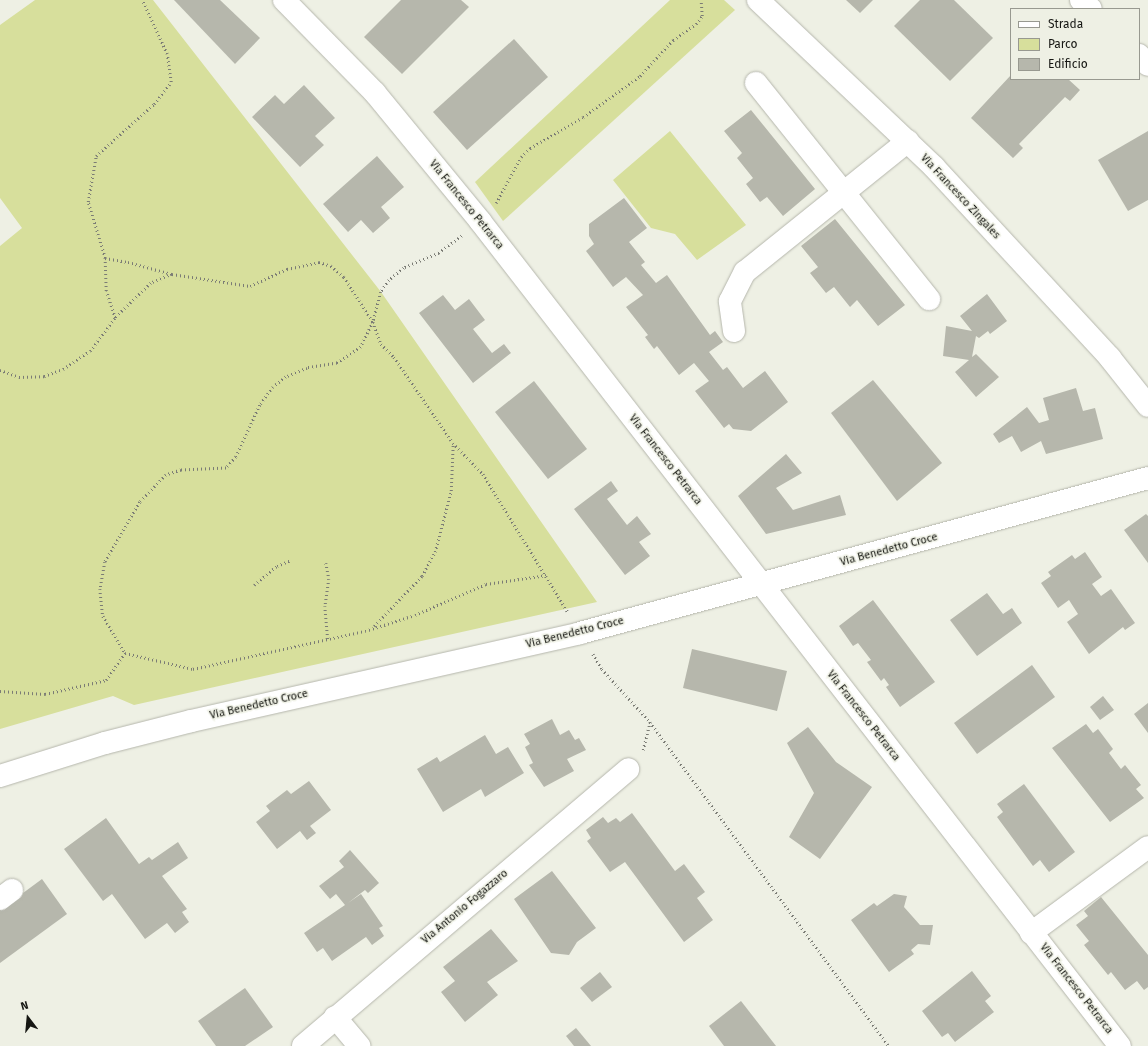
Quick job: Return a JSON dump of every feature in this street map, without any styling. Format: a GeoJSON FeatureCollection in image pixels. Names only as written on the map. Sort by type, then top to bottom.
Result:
{"type":"FeatureCollection","features":[{"type":"Feature","properties":{"kind":"street","name":"Via Francesco Petrarca"},"geometry":{"type":"LineString","coordinates":[[284,0],[375,93],[480,221],[1120,1046]]}},
{"type":"Feature","properties":{"kind":"street","name":"Via Francesco Zingales"},"geometry":{"type":"LineString","coordinates":[[758,0],[908,142],[1110,358],[1148,406]]}},
{"type":"Feature","properties":{"kind":"street"},"geometry":{"type":"LineString","coordinates":[[1082,0],[1090,8]]}},
{"type":"Feature","properties":{"kind":"street"},"geometry":{"type":"LineString","coordinates":[[1140,56],[1148,65]]}},
{"type":"Feature","properties":{"kind":"street"},"geometry":{"type":"LineString","coordinates":[[756,83],[928,299]]}},
{"type":"Feature","properties":{"kind":"street"},"geometry":{"type":"LineString","coordinates":[[734,331],[730,301],[745,272],[908,142]]}},
{"type":"Feature","properties":{"kind":"street","name":"Via Benedetto Croce"},"geometry":{"type":"LineString","coordinates":[[0,776],[105,743],[191,721],[580,633],[762,585],[1148,478]]}},
{"type":"Feature","properties":{"kind":"street","name":"Via Antonio Fogazzaro"},"geometry":{"type":"LineString","coordinates":[[303,1046],[335,1017],[628,768]]}},
{"type":"Feature","properties":{"kind":"street","name":"Via Francesco Petrarca"},"geometry":{"type":"LineString","coordinates":[[1031,933],[1148,847]]}},
{"type":"Feature","properties":{"kind":"street"},"geometry":{"type":"LineString","coordinates":[[335,1017],[359,1046]]}},
{"type":"Feature","properties":{"kind":"path"},"geometry":{"type":"LineString","coordinates":[[115,318],[106,291],[105,258],[88,202],[96,156],[154,104],[171,82],[167,54],[142,0]]}},
{"type":"Feature","properties":{"kind":"path"},"geometry":{"type":"LineString","coordinates":[[547,575],[486,584],[415,615],[328,639],[193,669],[125,653],[103,616],[100,589],[105,562],[140,502],[166,475],[181,470],[226,468],[236,457],[260,405],[273,388],[286,377],[307,368],[337,363],[361,347],[373,322],[382,292],[388,280],[404,268],[438,253],[480,221],[501,198],[526,153],[640,76],[673,40],[696,24],[702,16],[701,0]]}},
{"type":"Feature","properties":{"kind":"path"},"geometry":{"type":"LineString","coordinates":[[105,258],[172,274],[250,286],[287,269],[319,262],[331,266],[344,277],[373,322],[381,344],[394,357],[453,443],[483,474],[547,575],[602,669],[650,722],[889,1046]]}},
{"type":"Feature","properties":{"kind":"path"},"geometry":{"type":"LineString","coordinates":[[0,370],[19,377],[44,376],[63,368],[90,351],[115,318],[151,283],[172,274]]}},
{"type":"Feature","properties":{"kind":"path"},"geometry":{"type":"LineString","coordinates":[[373,626],[422,576],[435,552],[451,490],[453,443]]}},
{"type":"Feature","properties":{"kind":"path"},"geometry":{"type":"LineString","coordinates":[[254,585],[277,566],[291,560]]}},
{"type":"Feature","properties":{"kind":"path"},"geometry":{"type":"LineString","coordinates":[[326,563],[329,579],[325,606],[328,639]]}},
{"type":"Feature","properties":{"kind":"path"},"geometry":{"type":"LineString","coordinates":[[0,691],[45,694],[106,680],[125,653]]}},
{"type":"Feature","properties":{"kind":"path"},"geometry":{"type":"LineString","coordinates":[[628,768],[644,749],[650,722]]}},
{"type":"Feature","properties":{"kind":"green space"},"geometry":{"type":"Polygon","coordinates":[[[35,0],[153,0],[381,292],[597,602],[134,705],[113,696],[0,729],[0,246],[22,228],[0,198],[0,25],[35,0]]]}},
{"type":"Feature","properties":{"kind":"green space"},"geometry":{"type":"Polygon","coordinates":[[[670,0],[724,0],[735,10],[503,221],[475,182],[670,0]]]}},
{"type":"Feature","properties":{"kind":"green space"},"geometry":{"type":"Polygon","coordinates":[[[670,131],[746,225],[697,260],[675,234],[651,228],[613,180],[670,131]]]}},
{"type":"Feature","properties":{"kind":"building"},"geometry":{"type":"Polygon","coordinates":[[[174,0],[220,0],[260,38],[235,64],[174,0]]]}},
{"type":"Feature","properties":{"kind":"building"},"geometry":{"type":"Polygon","coordinates":[[[401,0],[461,0],[469,7],[402,74],[364,37],[401,0]]]}},
{"type":"Feature","properties":{"kind":"building"},"geometry":{"type":"Polygon","coordinates":[[[846,0],[873,0],[860,13],[846,0]]]}},
{"type":"Feature","properties":{"kind":"building"},"geometry":{"type":"Polygon","coordinates":[[[920,0],[954,0],[993,38],[950,81],[894,26],[920,0]]]}},
{"type":"Feature","properties":{"kind":"building"},"geometry":{"type":"Polygon","coordinates":[[[514,39],[548,77],[467,150],[433,112],[514,39]]]}},
{"type":"Feature","properties":{"kind":"building"},"geometry":{"type":"Polygon","coordinates":[[[1010,76],[1010,80],[1069,80],[1080,90],[1070,101],[1065,97],[1019,144],[1023,148],[1013,158],[971,118],[1010,76]]]}},
{"type":"Feature","properties":{"kind":"building"},"geometry":{"type":"Polygon","coordinates":[[[304,85],[335,118],[315,136],[324,145],[300,167],[252,117],[275,95],[284,104],[304,85]]]}},
{"type":"Feature","properties":{"kind":"building"},"geometry":{"type":"Polygon","coordinates":[[[751,110],[815,189],[783,216],[767,197],[760,202],[746,184],[753,178],[737,158],[742,153],[724,131],[751,110]]]}},
{"type":"Feature","properties":{"kind":"building"},"geometry":{"type":"Polygon","coordinates":[[[1148,131],[1148,200],[1128,211],[1098,160],[1148,131]]]}},
{"type":"Feature","properties":{"kind":"building"},"geometry":{"type":"Polygon","coordinates":[[[377,156],[404,187],[381,207],[390,218],[373,233],[361,220],[348,232],[323,204],[377,156]]]}},
{"type":"Feature","properties":{"kind":"building"},"geometry":{"type":"Polygon","coordinates":[[[624,198],[647,228],[629,242],[645,262],[641,265],[656,283],[667,275],[710,335],[715,331],[723,342],[709,352],[723,370],[727,367],[743,388],[765,371],[788,402],[751,431],[733,429],[729,424],[724,428],[695,391],[709,381],[694,363],[679,375],[657,346],[654,349],[645,337],[648,335],[626,307],[643,295],[626,277],[613,287],[586,251],[594,244],[589,236],[589,224],[624,198]]]}},
{"type":"Feature","properties":{"kind":"building"},"geometry":{"type":"Polygon","coordinates":[[[835,219],[905,305],[878,326],[857,300],[850,307],[834,287],[826,293],[810,273],[818,267],[801,246],[835,219]]]}},
{"type":"Feature","properties":{"kind":"building"},"geometry":{"type":"Polygon","coordinates":[[[987,294],[1007,321],[990,334],[988,331],[979,338],[976,336],[972,357],[976,354],[999,377],[976,397],[955,372],[969,360],[943,356],[946,326],[972,331],[960,316],[987,294]]]}},
{"type":"Feature","properties":{"kind":"building"},"geometry":{"type":"Polygon","coordinates":[[[443,295],[455,310],[469,299],[485,320],[473,329],[492,353],[504,344],[511,353],[473,383],[419,313],[443,295]]]}},
{"type":"Feature","properties":{"kind":"building"},"geometry":{"type":"Polygon","coordinates":[[[873,380],[942,463],[897,501],[831,413],[873,380]]]}},
{"type":"Feature","properties":{"kind":"building"},"geometry":{"type":"Polygon","coordinates":[[[534,381],[587,449],[548,479],[495,412],[534,381]]]}},
{"type":"Feature","properties":{"kind":"building"},"geometry":{"type":"Polygon","coordinates":[[[1076,388],[1083,411],[1095,408],[1103,439],[1046,454],[1041,441],[1021,452],[1012,436],[999,443],[993,434],[1027,407],[1039,423],[1049,420],[1043,398],[1076,388]]]}},
{"type":"Feature","properties":{"kind":"building"},"geometry":{"type":"Polygon","coordinates":[[[786,454],[802,473],[776,488],[793,510],[840,495],[846,515],[766,534],[738,496],[786,454]]]}},
{"type":"Feature","properties":{"kind":"building"},"geometry":{"type":"Polygon","coordinates":[[[611,481],[618,491],[607,499],[627,525],[637,516],[651,534],[639,542],[650,556],[625,575],[574,509],[611,481]]]}},
{"type":"Feature","properties":{"kind":"building"},"geometry":{"type":"Polygon","coordinates":[[[1146,514],[1148,516],[1148,563],[1124,530],[1146,514]]]}},
{"type":"Feature","properties":{"kind":"building"},"geometry":{"type":"Polygon","coordinates":[[[1085,552],[1102,577],[1092,584],[1101,596],[1111,589],[1135,623],[1125,630],[1123,627],[1089,654],[1067,622],[1078,614],[1069,600],[1058,608],[1041,583],[1051,576],[1048,572],[1072,555],[1075,559],[1085,552]]]}},
{"type":"Feature","properties":{"kind":"building"},"geometry":{"type":"Polygon","coordinates":[[[987,593],[1003,614],[1012,608],[1022,623],[977,656],[950,620],[987,593]]]}},
{"type":"Feature","properties":{"kind":"building"},"geometry":{"type":"Polygon","coordinates":[[[873,600],[935,682],[900,707],[886,687],[889,685],[884,678],[881,681],[867,662],[871,660],[858,643],[853,646],[839,626],[873,600]]]}},
{"type":"Feature","properties":{"kind":"building"},"geometry":{"type":"Polygon","coordinates":[[[692,649],[787,671],[777,711],[683,688],[692,649]]]}},
{"type":"Feature","properties":{"kind":"building"},"geometry":{"type":"Polygon","coordinates":[[[1032,665],[1055,697],[977,754],[954,723],[1032,665]]]}},
{"type":"Feature","properties":{"kind":"building"},"geometry":{"type":"Polygon","coordinates":[[[1103,696],[1114,710],[1100,720],[1090,707],[1103,696]]]}},
{"type":"Feature","properties":{"kind":"building"},"geometry":{"type":"Polygon","coordinates":[[[1148,703],[1148,733],[1134,714],[1148,703]]]}},
{"type":"Feature","properties":{"kind":"building"},"geometry":{"type":"Polygon","coordinates":[[[552,719],[560,735],[569,730],[575,740],[579,738],[586,750],[567,759],[574,771],[544,787],[529,765],[533,763],[525,747],[530,744],[524,734],[552,719]]]}},
{"type":"Feature","properties":{"kind":"building"},"geometry":{"type":"Polygon","coordinates":[[[1086,724],[1093,733],[1098,729],[1113,749],[1109,753],[1121,769],[1125,765],[1141,785],[1136,789],[1144,798],[1110,822],[1052,748],[1086,724]]]}},
{"type":"Feature","properties":{"kind":"building"},"geometry":{"type":"Polygon","coordinates":[[[808,727],[836,762],[872,787],[820,859],[789,837],[814,793],[787,743],[808,727]]]}},
{"type":"Feature","properties":{"kind":"building"},"geometry":{"type":"Polygon","coordinates":[[[485,735],[496,754],[508,747],[524,773],[485,797],[481,789],[443,812],[417,769],[437,757],[440,762],[485,735]]]}},
{"type":"Feature","properties":{"kind":"building"},"geometry":{"type":"Polygon","coordinates":[[[309,781],[331,810],[310,826],[316,833],[307,840],[300,831],[277,849],[256,822],[270,811],[266,806],[287,790],[291,794],[309,781]]]}},
{"type":"Feature","properties":{"kind":"building"},"geometry":{"type":"Polygon","coordinates":[[[1024,784],[1075,852],[1049,872],[1040,860],[1033,866],[997,817],[1003,812],[997,804],[1024,784]]]}},
{"type":"Feature","properties":{"kind":"building"},"geometry":{"type":"Polygon","coordinates":[[[632,813],[675,871],[684,864],[705,892],[697,898],[713,920],[684,942],[625,862],[610,872],[587,841],[591,838],[586,830],[603,817],[608,823],[616,818],[620,822],[632,813]]]}},
{"type":"Feature","properties":{"kind":"building"},"geometry":{"type":"Polygon","coordinates":[[[106,818],[139,864],[149,857],[152,860],[178,842],[188,858],[162,876],[187,909],[182,912],[189,922],[175,933],[167,923],[145,939],[112,894],[103,901],[64,849],[106,818]]]}},
{"type":"Feature","properties":{"kind":"building"},"geometry":{"type":"Polygon","coordinates":[[[350,850],[379,883],[368,893],[365,890],[348,903],[361,894],[383,926],[379,928],[384,936],[372,945],[366,937],[332,961],[323,948],[317,952],[304,933],[345,905],[336,894],[330,899],[319,886],[344,867],[339,861],[350,850]]]}},
{"type":"Feature","properties":{"kind":"building"},"geometry":{"type":"Polygon","coordinates":[[[552,871],[596,928],[577,942],[569,955],[551,953],[514,899],[552,871]]]}},
{"type":"Feature","properties":{"kind":"building"},"geometry":{"type":"Polygon","coordinates":[[[42,879],[67,914],[0,963],[0,910],[42,879]]]}},
{"type":"Feature","properties":{"kind":"building"},"geometry":{"type":"Polygon","coordinates":[[[894,894],[907,896],[904,907],[920,925],[933,925],[930,945],[918,944],[911,950],[914,954],[889,972],[851,920],[874,903],[877,906],[894,894]]]}},
{"type":"Feature","properties":{"kind":"building"},"geometry":{"type":"Polygon","coordinates":[[[1101,897],[1148,955],[1148,987],[1144,990],[1137,981],[1125,990],[1111,972],[1108,975],[1084,945],[1089,941],[1076,925],[1088,916],[1084,911],[1101,897]]]}},
{"type":"Feature","properties":{"kind":"building"},"geometry":{"type":"Polygon","coordinates":[[[491,929],[518,961],[487,982],[498,995],[465,1022],[441,992],[455,981],[443,967],[491,929]]]}},
{"type":"Feature","properties":{"kind":"building"},"geometry":{"type":"Polygon","coordinates":[[[972,971],[991,996],[985,1001],[994,1012],[955,1042],[948,1033],[942,1037],[922,1011],[972,971]]]}},
{"type":"Feature","properties":{"kind":"building"},"geometry":{"type":"Polygon","coordinates":[[[600,972],[612,987],[592,1002],[580,988],[600,972]]]}},
{"type":"Feature","properties":{"kind":"building"},"geometry":{"type":"Polygon","coordinates":[[[245,988],[273,1027],[245,1046],[216,1046],[198,1021],[245,988]]]}},
{"type":"Feature","properties":{"kind":"building"},"geometry":{"type":"Polygon","coordinates":[[[741,1001],[776,1046],[724,1046],[709,1026],[741,1001]]]}},
{"type":"Feature","properties":{"kind":"building"},"geometry":{"type":"Polygon","coordinates":[[[576,1028],[591,1046],[574,1046],[566,1036],[576,1028]]]}}]}
